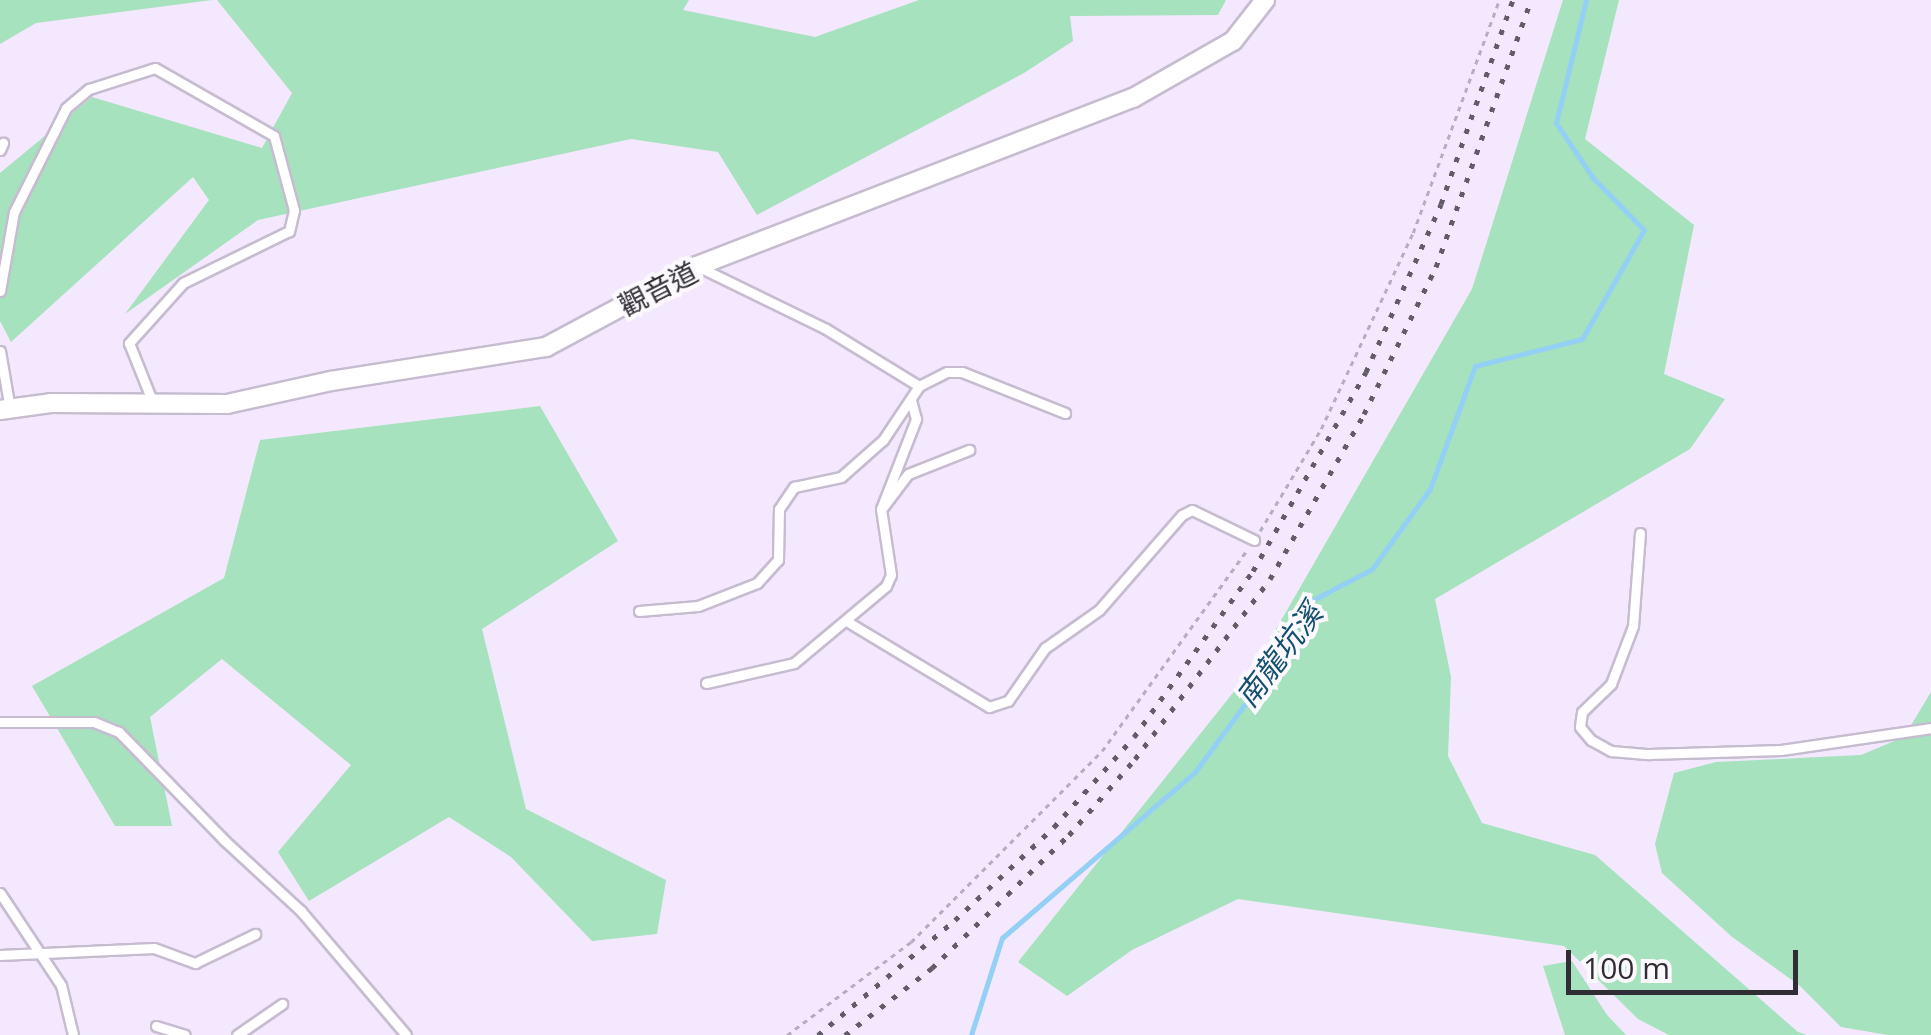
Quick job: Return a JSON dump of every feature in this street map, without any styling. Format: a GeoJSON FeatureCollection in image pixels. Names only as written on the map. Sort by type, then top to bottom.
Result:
{"type":"FeatureCollection","features":[{"type":"Feature","properties":{"kind":"street","name":"觀音道"},"geometry":{"type":"LineString","coordinates":[[5,410],[52,403],[227,404],[331,381],[546,347],[697,266],[1134,98],[1233,40],[1266,0]]}},
{"type":"Feature","properties":{"kind":"lane"},"geometry":{"type":"LineString","coordinates":[[0,291],[14,212],[66,108],[89,89],[154,68],[274,136],[294,210],[288,232],[183,282],[129,342],[153,404]]}},
{"type":"Feature","properties":{"kind":"lane"},"geometry":{"type":"LineString","coordinates":[[697,266],[826,328],[919,386]]}},
{"type":"Feature","properties":{"kind":"lane"},"geometry":{"type":"LineString","coordinates":[[0,350],[5,410]]}},
{"type":"Feature","properties":{"kind":"lane"},"geometry":{"type":"LineString","coordinates":[[639,611],[698,606],[756,583],[778,560],[779,509],[794,487],[841,477],[883,440],[919,386],[947,372],[962,372],[1065,413]]}},
{"type":"Feature","properties":{"kind":"lane"},"geometry":{"type":"LineString","coordinates":[[706,683],[794,663],[848,622],[891,575],[881,509],[916,419],[912,400]]}},
{"type":"Feature","properties":{"kind":"lane"},"geometry":{"type":"LineString","coordinates":[[881,509],[908,474],[969,450]]}},
{"type":"Feature","properties":{"kind":"lane"},"geometry":{"type":"LineString","coordinates":[[848,622],[989,707],[1008,700],[1045,648],[1099,610],[1182,514],[1192,510],[1254,540]]}},
{"type":"Feature","properties":{"kind":"lane"},"geometry":{"type":"LineString","coordinates":[[1640,532],[1633,626],[1611,684],[1582,712],[1580,727],[1590,740],[1611,751],[1650,754],[1744,751],[1931,728]]}},
{"type":"Feature","properties":{"kind":"lane"},"geometry":{"type":"LineString","coordinates":[[0,722],[94,722],[118,732],[301,911],[406,1035]]}},
{"type":"Feature","properties":{"kind":"lane"},"geometry":{"type":"LineString","coordinates":[[0,892],[61,984],[74,1035]]}},
{"type":"Feature","properties":{"kind":"lane"},"geometry":{"type":"LineString","coordinates":[[0,954],[154,948],[196,963],[254,934]]}},
{"type":"Feature","properties":{"kind":"lane"},"geometry":{"type":"LineString","coordinates":[[237,1035],[282,1004]]}},
{"type":"Feature","properties":{"kind":"lane"},"geometry":{"type":"LineString","coordinates":[[156,1026],[185,1035]]}},
{"type":"Feature","properties":{"kind":"path"},"geometry":{"type":"LineString","coordinates":[[786,1035],[910,942],[1102,750],[1254,540],[1321,430],[1413,234],[1499,0]]}},
{"type":"Feature","properties":{"kind":"green space"},"geometry":{"type":"Polygon","coordinates":[[[0,0],[212,0],[36,23],[0,44],[0,0]]]}},
{"type":"Feature","properties":{"kind":"green space"},"geometry":{"type":"Polygon","coordinates":[[[217,0],[689,0],[683,10],[815,37],[919,0],[1226,0],[1218,15],[1070,16],[1073,41],[1024,73],[757,215],[718,152],[631,139],[258,220],[125,314],[209,200],[193,177],[11,342],[0,321],[0,173],[92,97],[262,148],[292,93],[217,0]]]}},
{"type":"Feature","properties":{"kind":"green space"},"geometry":{"type":"Polygon","coordinates":[[[1563,0],[1619,0],[1585,139],[1694,225],[1664,374],[1725,399],[1690,449],[1435,599],[1451,677],[1448,756],[1482,823],[1595,855],[1798,1032],[1807,1035],[1669,1035],[1638,1019],[1564,946],[1238,899],[1132,950],[1067,996],[1018,962],[1256,664],[1472,289],[1563,0]]]}},
{"type":"Feature","properties":{"kind":"green space"},"geometry":{"type":"Polygon","coordinates":[[[540,406],[618,541],[482,629],[526,809],[666,880],[657,934],[592,941],[511,857],[449,817],[309,901],[278,852],[351,765],[222,659],[150,717],[172,826],[115,826],[32,686],[224,578],[260,440],[540,406]]]}},
{"type":"Feature","properties":{"kind":"green space"},"geometry":{"type":"Polygon","coordinates":[[[1931,692],[1931,1035],[1888,1035],[1841,1027],[1800,986],[1731,936],[1662,873],[1655,844],[1674,773],[1716,762],[1861,755],[1904,737],[1931,692]]]}},
{"type":"Feature","properties":{"kind":"green space"},"geometry":{"type":"Polygon","coordinates":[[[1572,961],[1607,1015],[1626,1035],[1565,1035],[1543,966],[1572,961]]]}},
{"type":"Feature","properties":{"kind":"waterway","name":"南龍坑溪"},"geometry":{"type":"LineString","coordinates":[[971,1035],[1002,938],[1195,772],[1272,667],[1311,601],[1372,569],[1430,489],[1475,366],[1582,339],[1644,230],[1593,178],[1556,123],[1586,0]]}},
{"type":"Feature","properties":{"kind":"railway"},"geometry":{"type":"LineString","coordinates":[[818,1035],[955,920],[1054,827],[1134,737],[1253,571],[1366,372],[1441,204],[1513,0]]}},
{"type":"Feature","properties":{"kind":"railway"},"geometry":{"type":"LineString","coordinates":[[845,1035],[932,968],[1069,835],[1135,759],[1270,579],[1364,414],[1436,267],[1531,0]]}}]}
